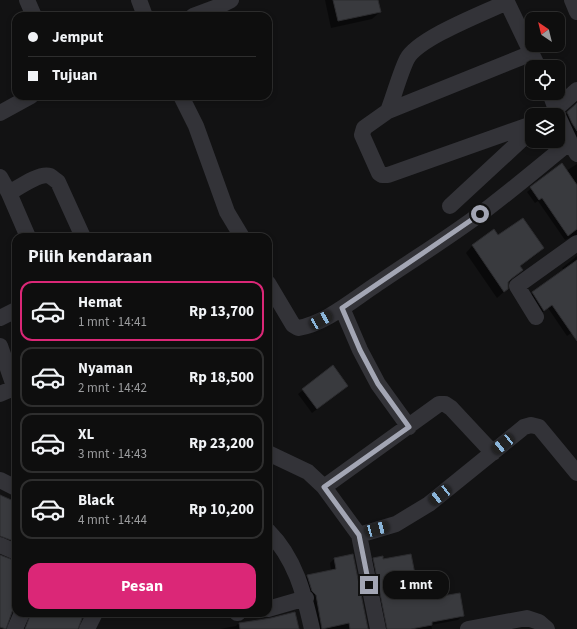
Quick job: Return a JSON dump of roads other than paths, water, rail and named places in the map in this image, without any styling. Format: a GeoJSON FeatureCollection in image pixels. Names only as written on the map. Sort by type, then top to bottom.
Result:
{"type":"FeatureCollection","features":[{"type":"Feature","properties":{"kind":"street"},"geometry":{"type":"LineString","coordinates":[[27,0],[32,12]]}},
{"type":"Feature","properties":{"kind":"street"},"geometry":{"type":"LineString","coordinates":[[139,0],[144,12]]}},
{"type":"Feature","properties":{"kind":"street"},"geometry":{"type":"LineString","coordinates":[[204,12],[230,0]]}},
{"type":"Feature","properties":{"kind":"street"},"geometry":{"type":"LineString","coordinates":[[572,0],[577,12]]}},
{"type":"Feature","properties":{"kind":"street"},"geometry":{"type":"LineString","coordinates":[[388,111],[407,58],[422,44],[437,34],[507,1],[535,60]]}},
{"type":"Feature","properties":{"kind":"street"},"geometry":{"type":"LineString","coordinates":[[525,63],[388,111],[364,128],[362,135],[379,173],[382,175],[388,175],[525,126]]}},
{"type":"Feature","properties":{"kind":"street"},"geometry":{"type":"LineString","coordinates":[[560,108],[577,90]]}},
{"type":"Feature","properties":{"kind":"street"},"geometry":{"type":"LineString","coordinates":[[0,113],[24,100]]}},
{"type":"Feature","properties":{"kind":"street"},"geometry":{"type":"LineString","coordinates":[[183,100],[196,126],[227,212],[240,233]]}},
{"type":"Feature","properties":{"kind":"street"},"geometry":{"type":"LineString","coordinates":[[272,290],[293,326],[298,328],[304,327],[321,320],[342,308],[491,206],[575,151],[565,132]]}},
{"type":"Feature","properties":{"kind":"street"},"geometry":{"type":"LineString","coordinates":[[450,206],[525,136]]}},
{"type":"Feature","properties":{"kind":"street"},"geometry":{"type":"LineString","coordinates":[[9,193],[35,178],[43,175],[50,176],[58,182],[81,233]]}},
{"type":"Feature","properties":{"kind":"street"},"geometry":{"type":"LineString","coordinates":[[0,177],[9,193],[26,233]]}},
{"type":"Feature","properties":{"kind":"street"},"geometry":{"type":"LineString","coordinates":[[536,317],[517,286],[577,243]]}},
{"type":"Feature","properties":{"kind":"street"},"geometry":{"type":"LineString","coordinates":[[342,308],[360,350],[378,384],[409,427]]}},
{"type":"Feature","properties":{"kind":"street"},"geometry":{"type":"LineString","coordinates":[[0,318],[12,312]]}},
{"type":"Feature","properties":{"kind":"street"},"geometry":{"type":"LineString","coordinates":[[0,346],[10,391]]}},
{"type":"Feature","properties":{"kind":"street"},"geometry":{"type":"LineString","coordinates":[[324,487],[440,404],[445,404],[452,408],[493,453]]}},
{"type":"Feature","properties":{"kind":"street"},"geometry":{"type":"LineString","coordinates":[[359,535],[396,524],[429,504],[524,427],[531,425],[539,427],[577,473]]}},
{"type":"Feature","properties":{"kind":"street"},"geometry":{"type":"LineString","coordinates":[[272,455],[308,472],[324,487],[359,535],[378,629]]}},
{"type":"Feature","properties":{"kind":"street"},"geometry":{"type":"LineString","coordinates":[[0,480],[12,486]]}},
{"type":"Feature","properties":{"kind":"street"},"geometry":{"type":"LineString","coordinates":[[272,535],[290,560],[298,577],[306,598],[312,629]]}},
{"type":"Feature","properties":{"kind":"street"},"geometry":{"type":"LineString","coordinates":[[0,545],[12,550]]}},
{"type":"Feature","properties":{"kind":"street"},"geometry":{"type":"LineString","coordinates":[[272,608],[306,598]]}},
{"type":"Feature","properties":{"kind":"street"},"geometry":{"type":"LineString","coordinates":[[15,629],[20,617]]}},
{"type":"Feature","properties":{"kind":"street"},"geometry":{"type":"LineString","coordinates":[[87,629],[93,617]]}},
{"type":"Feature","properties":{"kind":"street"},"geometry":{"type":"LineString","coordinates":[[468,629],[527,618],[539,622],[547,629]]}}]}
